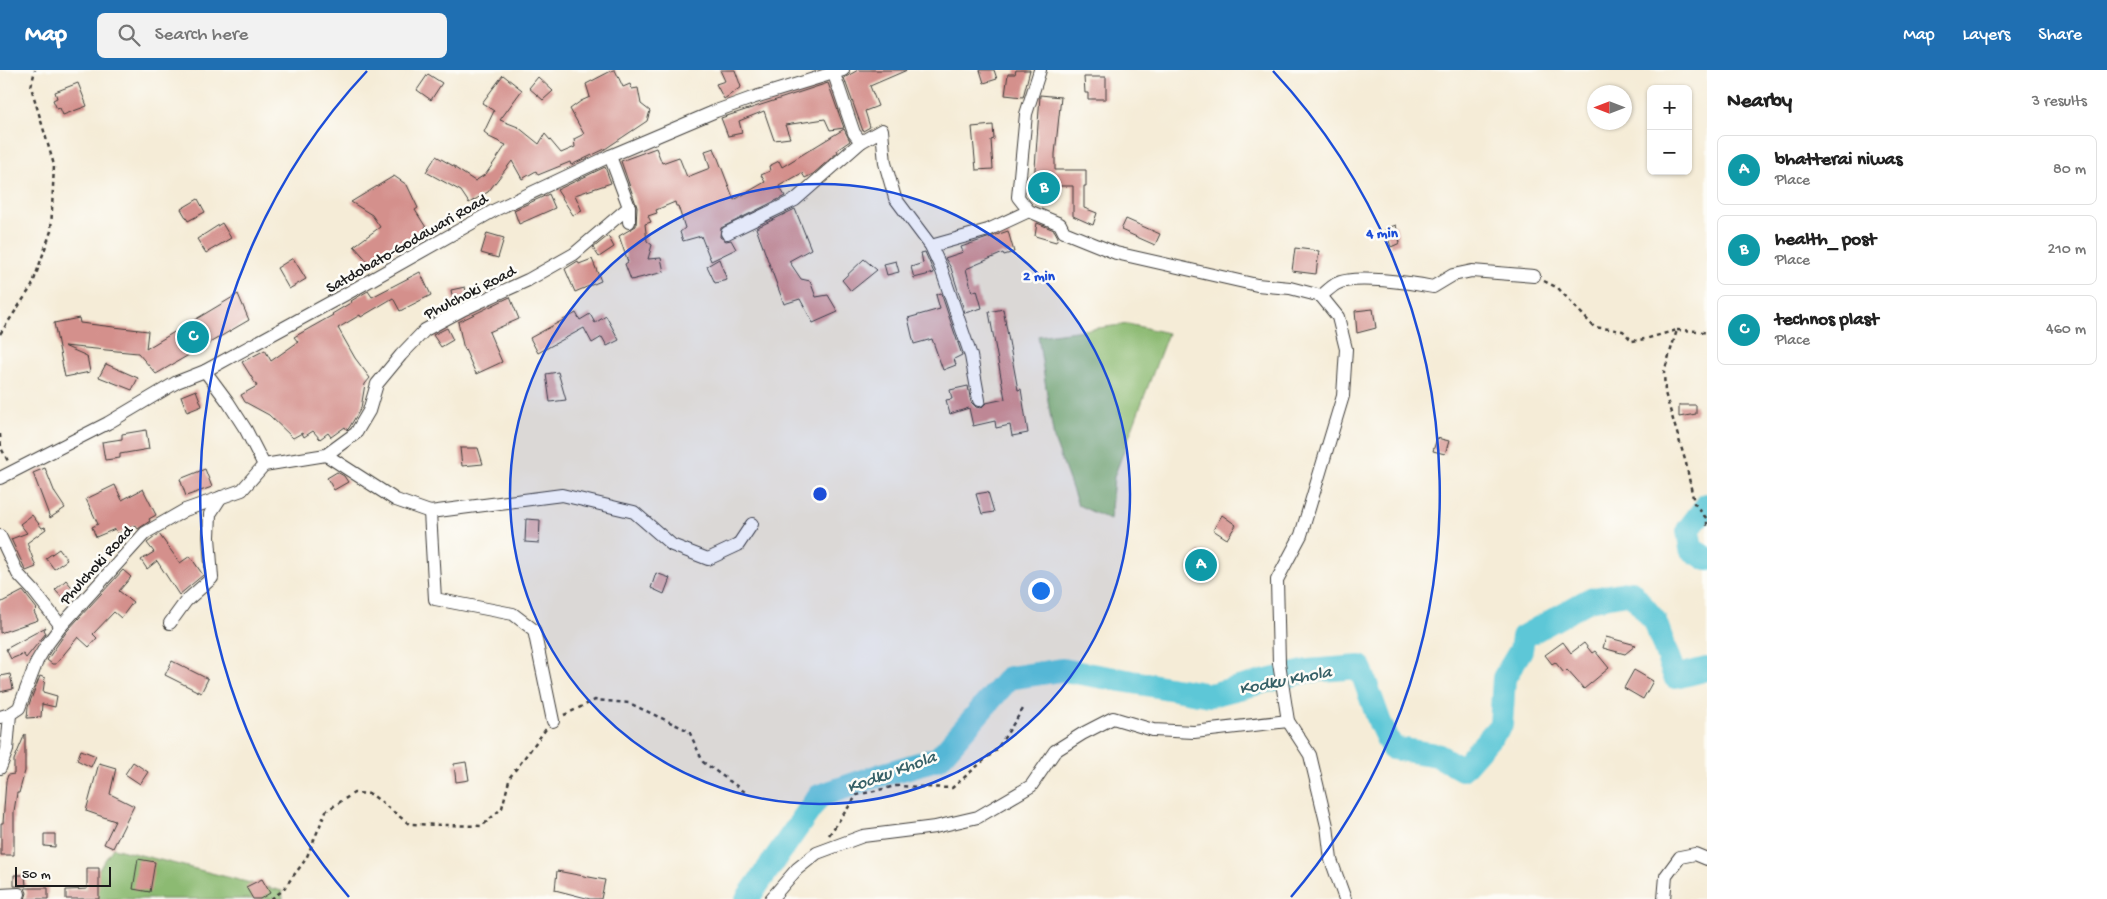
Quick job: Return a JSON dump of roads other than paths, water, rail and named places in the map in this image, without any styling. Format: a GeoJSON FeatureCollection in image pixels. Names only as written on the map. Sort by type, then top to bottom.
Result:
{"type":"FeatureCollection","features":[{"type":"Feature","properties":{"kind":"street"},"geometry":{"type":"LineString","coordinates":[[1040,70],[1026,114],[1018,197],[1030,211],[1060,224],[1064,232],[1116,253],[1257,286],[1290,288],[1321,296],[1338,317],[1346,349],[1343,396],[1301,535],[1277,580],[1279,663],[1288,721],[1310,755],[1325,816],[1331,860],[1345,899]]}},
{"type":"Feature","properties":{"kind":"street"},"geometry":{"type":"LineString","coordinates":[[839,72],[854,133],[861,142]]}},
{"type":"Feature","properties":{"kind":"street","name":"Satdobato-Godawari Road"},"geometry":{"type":"LineString","coordinates":[[0,478],[108,423],[177,382],[205,371],[494,210],[610,156],[752,98],[839,72]]}},
{"type":"Feature","properties":{"kind":"street"},"geometry":{"type":"LineString","coordinates":[[727,233],[795,200],[861,142],[882,130],[886,163],[895,198],[931,246],[941,268],[971,356],[979,400]]}},
{"type":"Feature","properties":{"kind":"street"},"geometry":{"type":"LineString","coordinates":[[610,156],[629,207],[629,222]]}},
{"type":"Feature","properties":{"kind":"street","name":"Phulchoki Road"},"geometry":{"type":"LineString","coordinates":[[5,715],[19,708],[37,661],[61,626],[144,533],[185,510],[242,490],[264,465],[326,455],[356,433],[369,411],[376,384],[425,330],[464,309],[528,280],[574,254],[629,207]]}},
{"type":"Feature","properties":{"kind":"street"},"geometry":{"type":"LineString","coordinates":[[931,246],[988,230],[1030,211]]}},
{"type":"Feature","properties":{"kind":"street"},"geometry":{"type":"LineString","coordinates":[[1321,296],[1337,283],[1352,281],[1389,281],[1433,287],[1454,275],[1472,271],[1534,276]]}},
{"type":"Feature","properties":{"kind":"street"},"geometry":{"type":"LineString","coordinates":[[205,371],[237,416],[264,465]]}},
{"type":"Feature","properties":{"kind":"street"},"geometry":{"type":"LineString","coordinates":[[326,455],[396,500],[430,512],[562,495],[634,512],[672,545],[708,559],[738,545],[752,524]]}},
{"type":"Feature","properties":{"kind":"street"},"geometry":{"type":"LineString","coordinates":[[170,623],[186,601],[212,578],[210,514],[221,497]]}},
{"type":"Feature","properties":{"kind":"street"},"geometry":{"type":"LineString","coordinates":[[430,512],[435,599],[513,614],[534,630],[553,721]]}},
{"type":"Feature","properties":{"kind":"street"},"geometry":{"type":"LineString","coordinates":[[0,536],[18,574],[61,626]]}},
{"type":"Feature","properties":{"kind":"street"},"geometry":{"type":"LineString","coordinates":[[0,768],[7,750],[5,715]]}},
{"type":"Feature","properties":{"kind":"street"},"geometry":{"type":"LineString","coordinates":[[771,899],[797,869],[817,853],[863,836],[936,827],[978,817],[1030,786],[1055,752],[1082,734],[1113,718],[1153,730],[1194,732],[1288,721]]}},
{"type":"Feature","properties":{"kind":"street"},"geometry":{"type":"LineString","coordinates":[[1664,899],[1666,876],[1680,857],[1695,854],[1707,859]]}},
{"type":"Feature","properties":{"kind":"street"},"geometry":{"type":"LineString","coordinates":[[0,895],[19,894]]}},
{"type":"Feature","properties":{"kind":"waterway","name":"Kodku Khola"},"geometry":{"type":"LineString","coordinates":[[1707,505],[1688,530],[1691,549],[1707,559]]}},
{"type":"Feature","properties":{"kind":"waterway","name":"Kodku Khola"},"geometry":{"type":"LineString","coordinates":[[747,899],[819,796],[939,758],[1009,678],[1062,670],[1210,695],[1308,671],[1360,667],[1380,723],[1392,748],[1437,755],[1462,769],[1501,725],[1504,678],[1521,650],[1523,637],[1589,600],[1631,592],[1655,621],[1675,677],[1707,669]]}},
{"type":"Feature","properties":{"kind":"place","name":"health_ post"},"geometry":{"type":"Point","coordinates":[1044,188]}},
{"type":"Feature","properties":{"kind":"place","name":"technos plast"},"geometry":{"type":"Point","coordinates":[193,337]}},
{"type":"Feature","properties":{"kind":"place","name":"bhatterai niwas"},"geometry":{"type":"Point","coordinates":[1201,565]}}]}
